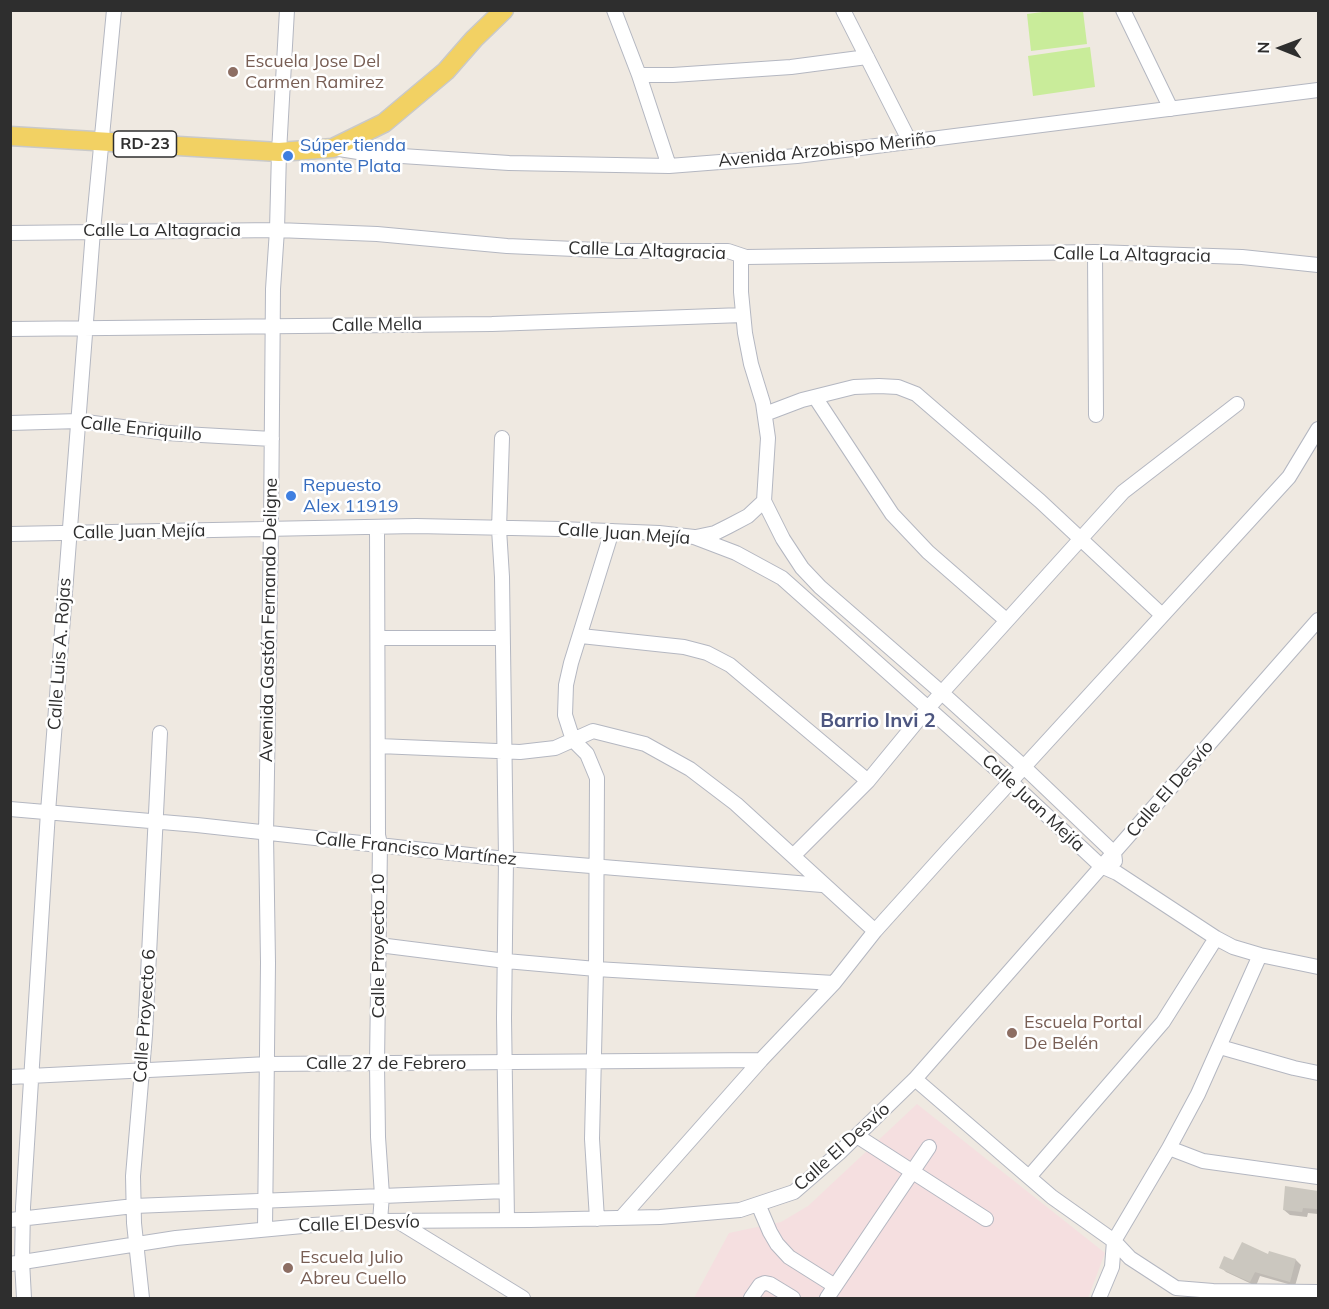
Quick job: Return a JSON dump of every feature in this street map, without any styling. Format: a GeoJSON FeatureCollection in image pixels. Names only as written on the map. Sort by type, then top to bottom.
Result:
{"type":"FeatureCollection","features":[{"type":"Feature","properties":{"kind":"main road","name":"RD-23"},"geometry":{"type":"LineString","coordinates":[[10,136],[279,152],[333,148],[384,123],[446,71],[504,10]]}},
{"type":"Feature","properties":{"kind":"street","name":"Calle Luis A. Rojas"},"geometry":{"type":"LineString","coordinates":[[24,1299],[16,1262],[17,1220],[32,1076],[48,812],[100,141],[114,10]]}},
{"type":"Feature","properties":{"kind":"street","name":"Avenida Gastón Fernando Deligne"},"geometry":{"type":"LineString","coordinates":[[266,1229],[268,1064],[266,834],[273,290],[278,230],[279,152],[287,10]]}},
{"type":"Feature","properties":{"kind":"street"},"geometry":{"type":"LineString","coordinates":[[614,10],[639,75],[669,166]]}},
{"type":"Feature","properties":{"kind":"street"},"geometry":{"type":"LineString","coordinates":[[843,10],[910,142]]}},
{"type":"Feature","properties":{"kind":"street"},"geometry":{"type":"LineString","coordinates":[[1123,10],[1171,109]]}},
{"type":"Feature","properties":{"kind":"street"},"geometry":{"type":"LineString","coordinates":[[639,75],[792,67],[867,57]]}},
{"type":"Feature","properties":{"kind":"street","name":"Avenida Arzobispo Meriño"},"geometry":{"type":"LineString","coordinates":[[333,148],[371,154],[509,163],[669,166],[797,156],[1318,90]]}},
{"type":"Feature","properties":{"kind":"street","name":"Calle La Altagracia"},"geometry":{"type":"LineString","coordinates":[[10,233],[278,230],[377,234],[507,246],[609,251],[728,251],[741,256],[1095,252],[1242,257],[1318,265]]}},
{"type":"Feature","properties":{"kind":"street"},"geometry":{"type":"LineString","coordinates":[[1095,252],[1096,415]]}},
{"type":"Feature","properties":{"kind":"street"},"geometry":{"type":"LineString","coordinates":[[693,537],[715,533],[729,526],[748,516],[765,501],[768,438],[765,414],[751,364],[743,315],[741,256]]}},
{"type":"Feature","properties":{"kind":"street","name":"Calle Mella"},"geometry":{"type":"LineString","coordinates":[[10,328],[492,324],[743,315]]}},
{"type":"Feature","properties":{"kind":"street"},"geometry":{"type":"LineString","coordinates":[[765,414],[854,387],[898,387],[916,394],[1040,501],[1162,615]]}},
{"type":"Feature","properties":{"kind":"street"},"geometry":{"type":"LineString","coordinates":[[815,397],[891,514],[928,552],[1006,620]]}},
{"type":"Feature","properties":{"kind":"street"},"geometry":{"type":"LineString","coordinates":[[793,856],[868,781],[928,708],[1123,492],[1237,404]]}},
{"type":"Feature","properties":{"kind":"street","name":"Calle Enriquillo"},"geometry":{"type":"LineString","coordinates":[[10,423],[79,421],[166,433],[272,439]]}},
{"type":"Feature","properties":{"kind":"street"},"geometry":{"type":"LineString","coordinates":[[622,1217],[761,1060],[834,983],[875,931],[1289,477],[1318,429]]}},
{"type":"Feature","properties":{"kind":"street"},"geometry":{"type":"LineString","coordinates":[[502,438],[499,529],[506,859],[507,1220]]}},
{"type":"Feature","properties":{"kind":"street","name":"Calle Juan Mejía"},"geometry":{"type":"LineString","coordinates":[[765,501],[783,539],[802,568],[820,588],[942,693],[1114,853]]}},
{"type":"Feature","properties":{"kind":"street","name":"Calle Juan Mejía"},"geometry":{"type":"LineString","coordinates":[[10,534],[377,527],[612,531],[693,537],[736,553],[782,578],[1011,782],[1101,866],[1117,873],[1233,947],[1318,967]]}},
{"type":"Feature","properties":{"kind":"street","name":"Calle Proyecto 10"},"geometry":{"type":"LineString","coordinates":[[377,527],[378,835],[380,844],[377,1064],[382,1195],[380,1221]]}},
{"type":"Feature","properties":{"kind":"street"},"geometry":{"type":"LineString","coordinates":[[597,1219],[592,1139],[597,778],[587,754],[573,740],[566,715],[566,685],[612,531]]}},
{"type":"Feature","properties":{"kind":"street","name":"Calle El Desvío"},"geometry":{"type":"LineString","coordinates":[[16,1262],[176,1238],[266,1229],[380,1221],[660,1217],[740,1210],[794,1192],[857,1136],[915,1079],[1318,620]]}},
{"type":"Feature","properties":{"kind":"street"},"geometry":{"type":"LineString","coordinates":[[580,636],[684,647],[707,653],[730,665],[868,781]]}},
{"type":"Feature","properties":{"kind":"street"},"geometry":{"type":"LineString","coordinates":[[379,638],[502,638]]}},
{"type":"Feature","properties":{"kind":"street"},"geometry":{"type":"LineString","coordinates":[[379,746],[503,753],[555,748],[593,731],[645,744],[690,769],[736,804],[875,931]]}},
{"type":"Feature","properties":{"kind":"street","name":"Calle Proyecto 6"},"geometry":{"type":"LineString","coordinates":[[142,1299],[136,1244],[133,1176],[142,1070],[160,733]]}},
{"type":"Feature","properties":{"kind":"street","name":"Calle Francisco Martínez"},"geometry":{"type":"LineString","coordinates":[[10,809],[156,821],[597,868],[822,885]]}},
{"type":"Feature","properties":{"kind":"street"},"geometry":{"type":"LineString","coordinates":[[1114,853],[1117,873]]}},
{"type":"Feature","properties":{"kind":"street"},"geometry":{"type":"LineString","coordinates":[[1029,1177],[1163,1022],[1216,938]]}},
{"type":"Feature","properties":{"kind":"street"},"geometry":{"type":"LineString","coordinates":[[379,945],[506,961],[596,969],[834,983]]}},
{"type":"Feature","properties":{"kind":"street"},"geometry":{"type":"LineString","coordinates":[[1099,1299],[1112,1267],[1114,1241],[1198,1094],[1260,955]]}},
{"type":"Feature","properties":{"kind":"street"},"geometry":{"type":"LineString","coordinates":[[1220,1047],[1318,1073]]}},
{"type":"Feature","properties":{"kind":"street","name":"Calle 27 de Febrero"},"geometry":{"type":"LineString","coordinates":[[10,1077],[268,1064],[761,1060]]}},
{"type":"Feature","properties":{"kind":"street"},"geometry":{"type":"LineString","coordinates":[[915,1079],[1053,1197],[1114,1241],[1130,1258],[1176,1288],[1213,1291],[1318,1292]]}},
{"type":"Feature","properties":{"kind":"street"},"geometry":{"type":"LineString","coordinates":[[857,1136],[986,1220]]}},
{"type":"Feature","properties":{"kind":"street"},"geometry":{"type":"LineString","coordinates":[[827,1299],[929,1147]]}},
{"type":"Feature","properties":{"kind":"street"},"geometry":{"type":"LineString","coordinates":[[1169,1148],[1203,1161],[1318,1177]]}},
{"type":"Feature","properties":{"kind":"street"},"geometry":{"type":"LineString","coordinates":[[17,1220],[134,1206],[506,1191]]}},
{"type":"Feature","properties":{"kind":"street"},"geometry":{"type":"LineString","coordinates":[[758,1204],[777,1244],[789,1257],[835,1286]]}},
{"type":"Feature","properties":{"kind":"street"},"geometry":{"type":"LineString","coordinates":[[399,1222],[524,1299]]}},
{"type":"Feature","properties":{"kind":"street"},"geometry":{"type":"LineString","coordinates":[[751,1299],[760,1284],[765,1283],[793,1299]]}},
{"type":"Feature","properties":{"kind":"shaded area"},"geometry":{"type":"Polygon","coordinates":[[[917,1104],[1105,1253],[1088,1298],[694,1298],[729,1233],[781,1222],[808,1206],[917,1104]]]}},
{"type":"Feature","properties":{"kind":"green space"},"geometry":{"type":"Polygon","coordinates":[[[1058,10],[1083,11],[1087,44],[1031,51],[1027,14],[1058,10]]]}},
{"type":"Feature","properties":{"kind":"green space"},"geometry":{"type":"Polygon","coordinates":[[[1090,47],[1095,87],[1033,96],[1028,56],[1090,47]]]}},
{"type":"Feature","properties":{"kind":"building"},"geometry":{"type":"Polygon","coordinates":[[[1285,1186],[1318,1191],[1317,1209],[1303,1208],[1302,1212],[1283,1210],[1285,1186]]]}},
{"type":"Feature","properties":{"kind":"building"},"geometry":{"type":"Polygon","coordinates":[[[1242,1242],[1268,1254],[1269,1251],[1296,1259],[1290,1282],[1255,1272],[1250,1282],[1219,1268],[1224,1256],[1233,1260],[1242,1242]]]}},
{"type":"Feature","properties":{"kind":"place","name":"Escuela Jose Del Carmen Ramirez"},"geometry":{"type":"Point","coordinates":[233,72]}},
{"type":"Feature","properties":{"kind":"place","name":"Súper tienda monte Plata"},"geometry":{"type":"Point","coordinates":[288,156]}},
{"type":"Feature","properties":{"kind":"place","name":"Repuesto Alex 11919"},"geometry":{"type":"Point","coordinates":[291,496]}},
{"type":"Feature","properties":{"kind":"place","name":"Escuela Portal De Belén"},"geometry":{"type":"Point","coordinates":[1012,1033]}},
{"type":"Feature","properties":{"kind":"place","name":"Escuela Julio Abreu Cuello"},"geometry":{"type":"Point","coordinates":[288,1268]}},
{"type":"Feature","properties":{"kind":"district","name":"Barrio Invi 2"},"geometry":{"type":"Point","coordinates":[878,721]}}]}
